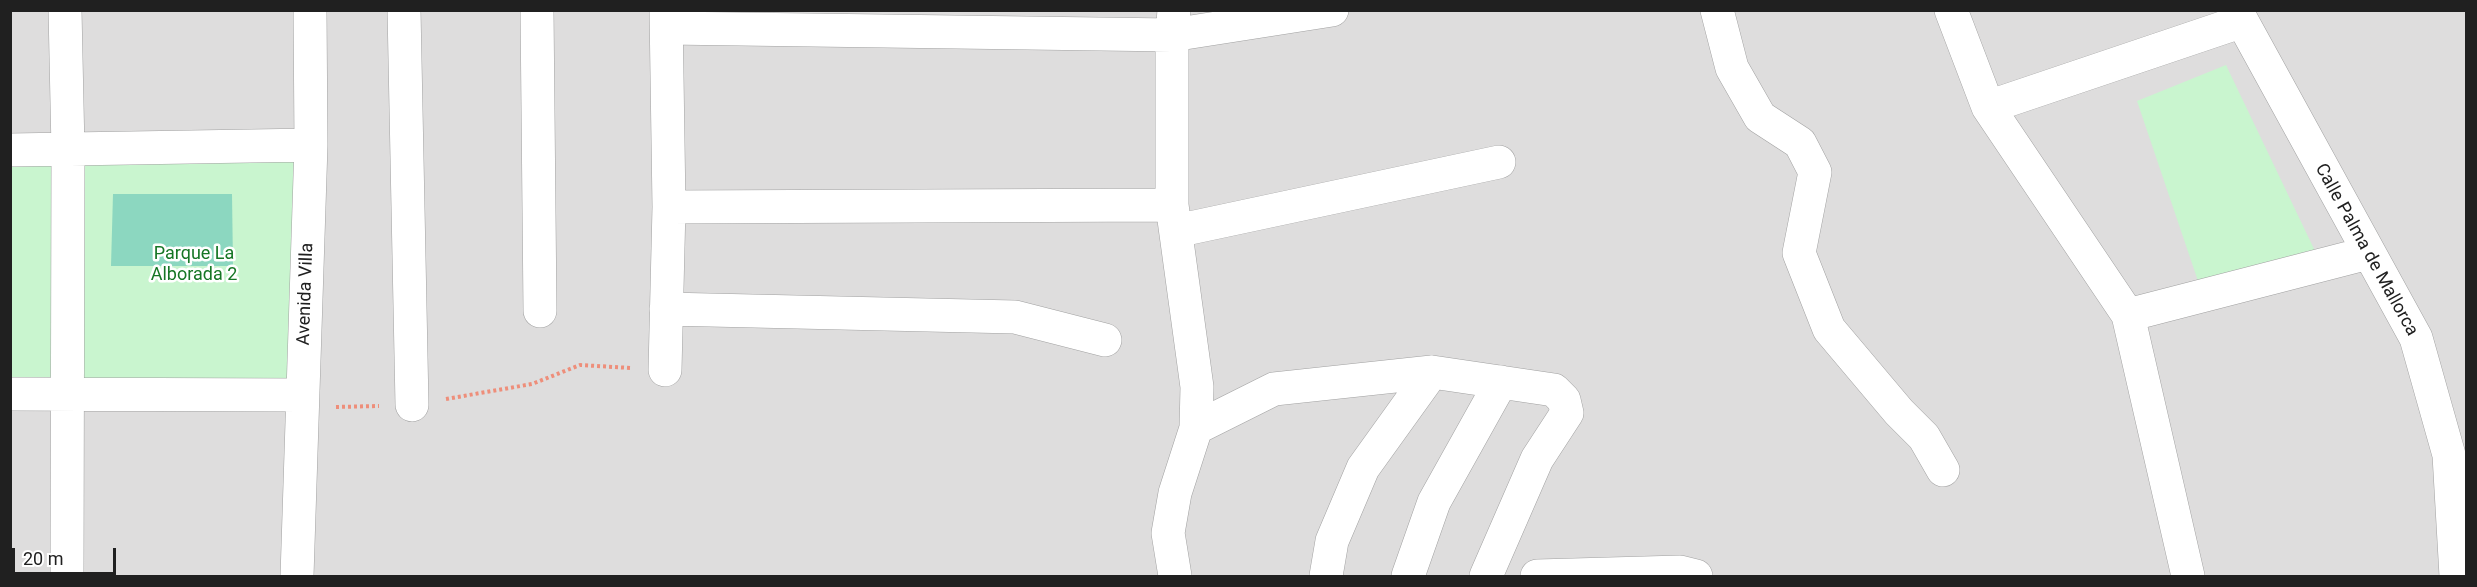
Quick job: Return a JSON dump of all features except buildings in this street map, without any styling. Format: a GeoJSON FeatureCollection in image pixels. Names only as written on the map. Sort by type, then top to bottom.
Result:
{"type":"FeatureCollection","features":[{"type":"Feature","properties":{"kind":"street"},"geometry":{"type":"LineString","coordinates":[[65,10],[69,394],[67,576]]}},
{"type":"Feature","properties":{"kind":"street","name":"Avenida Villa"},"geometry":{"type":"LineString","coordinates":[[297,576],[311,145],[310,10]]}},
{"type":"Feature","properties":{"kind":"street"},"geometry":{"type":"LineString","coordinates":[[404,10],[412,405]]}},
{"type":"Feature","properties":{"kind":"street"},"geometry":{"type":"LineString","coordinates":[[537,10],[540,311]]}},
{"type":"Feature","properties":{"kind":"street"},"geometry":{"type":"LineString","coordinates":[[665,370],[669,207],[667,19],[1173,23],[1332,10]]}},
{"type":"Feature","properties":{"kind":"street"},"geometry":{"type":"LineString","coordinates":[[1717,10],[1732,68],[1760,117],[1800,143],[1815,172],[1799,253],[1829,328],[1899,412],[1924,437],[1943,470]]}},
{"type":"Feature","properties":{"kind":"street"},"geometry":{"type":"LineString","coordinates":[[1952,10],[1988,107],[2128,315],[2188,576]]}},
{"type":"Feature","properties":{"kind":"street"},"geometry":{"type":"LineString","coordinates":[[1988,107],[2238,16]]}},
{"type":"Feature","properties":{"kind":"street","name":"Calle Palma de Mallorca"},"geometry":{"type":"LineString","coordinates":[[2238,16],[2416,338],[2449,455],[2456,576]]}},
{"type":"Feature","properties":{"kind":"street"},"geometry":{"type":"LineString","coordinates":[[1173,23],[1174,218],[1197,387],[1196,428],[1174,493],[1168,533],[1175,576]]}},
{"type":"Feature","properties":{"kind":"street"},"geometry":{"type":"LineString","coordinates":[[10,150],[311,145]]}},
{"type":"Feature","properties":{"kind":"street"},"geometry":{"type":"LineString","coordinates":[[669,207],[1174,218],[1499,162]]}},
{"type":"Feature","properties":{"kind":"street"},"geometry":{"type":"LineString","coordinates":[[2128,315],[2368,253]]}},
{"type":"Feature","properties":{"kind":"street"},"geometry":{"type":"LineString","coordinates":[[666,309],[1015,316],[1105,340]]}},
{"type":"Feature","properties":{"kind":"street"},"geometry":{"type":"LineString","coordinates":[[1196,428],[1274,390],[1432,372],[1554,390],[1564,400],[1567,413],[1537,459],[1486,576]]}},
{"type":"Feature","properties":{"kind":"street"},"geometry":{"type":"LineString","coordinates":[[1326,576],[1332,541],[1363,468],[1432,372]]}},
{"type":"Feature","properties":{"kind":"street"},"geometry":{"type":"LineString","coordinates":[[1408,576],[1434,502],[1501,382]]}},
{"type":"Feature","properties":{"kind":"street"},"geometry":{"type":"LineString","coordinates":[[10,394],[302,401]]}},
{"type":"Feature","properties":{"kind":"street"},"geometry":{"type":"LineString","coordinates":[[1537,576],[1680,572],[1696,576]]}},
{"type":"Feature","properties":{"kind":"path"},"geometry":{"type":"LineString","coordinates":[[302,401],[412,405],[532,384],[580,364],[665,370]]}},
{"type":"Feature","properties":{"kind":"shaded area"},"geometry":{"type":"Polygon","coordinates":[[[11,11],[2466,11],[2466,576],[11,576],[11,11]]]}},
{"type":"Feature","properties":{"kind":"green space"},"geometry":{"type":"Polygon","coordinates":[[[2226,65],[2315,251],[2199,284],[2137,101],[2226,65]]]}},
{"type":"Feature","properties":{"kind":"green space","name":"Parque La Alborada 2"},"geometry":{"type":"Polygon","coordinates":[[[311,145],[302,395],[82,385],[82,157],[311,145]]]}},
{"type":"Feature","properties":{"kind":"green space"},"geometry":{"type":"Polygon","coordinates":[[[60,157],[60,384],[11,384],[10,158],[60,157]]]}},
{"type":"Feature","properties":{"kind":"green space"},"geometry":{"type":"Polygon","coordinates":[[[113,194],[232,194],[233,266],[111,266],[113,194]]]}}]}
